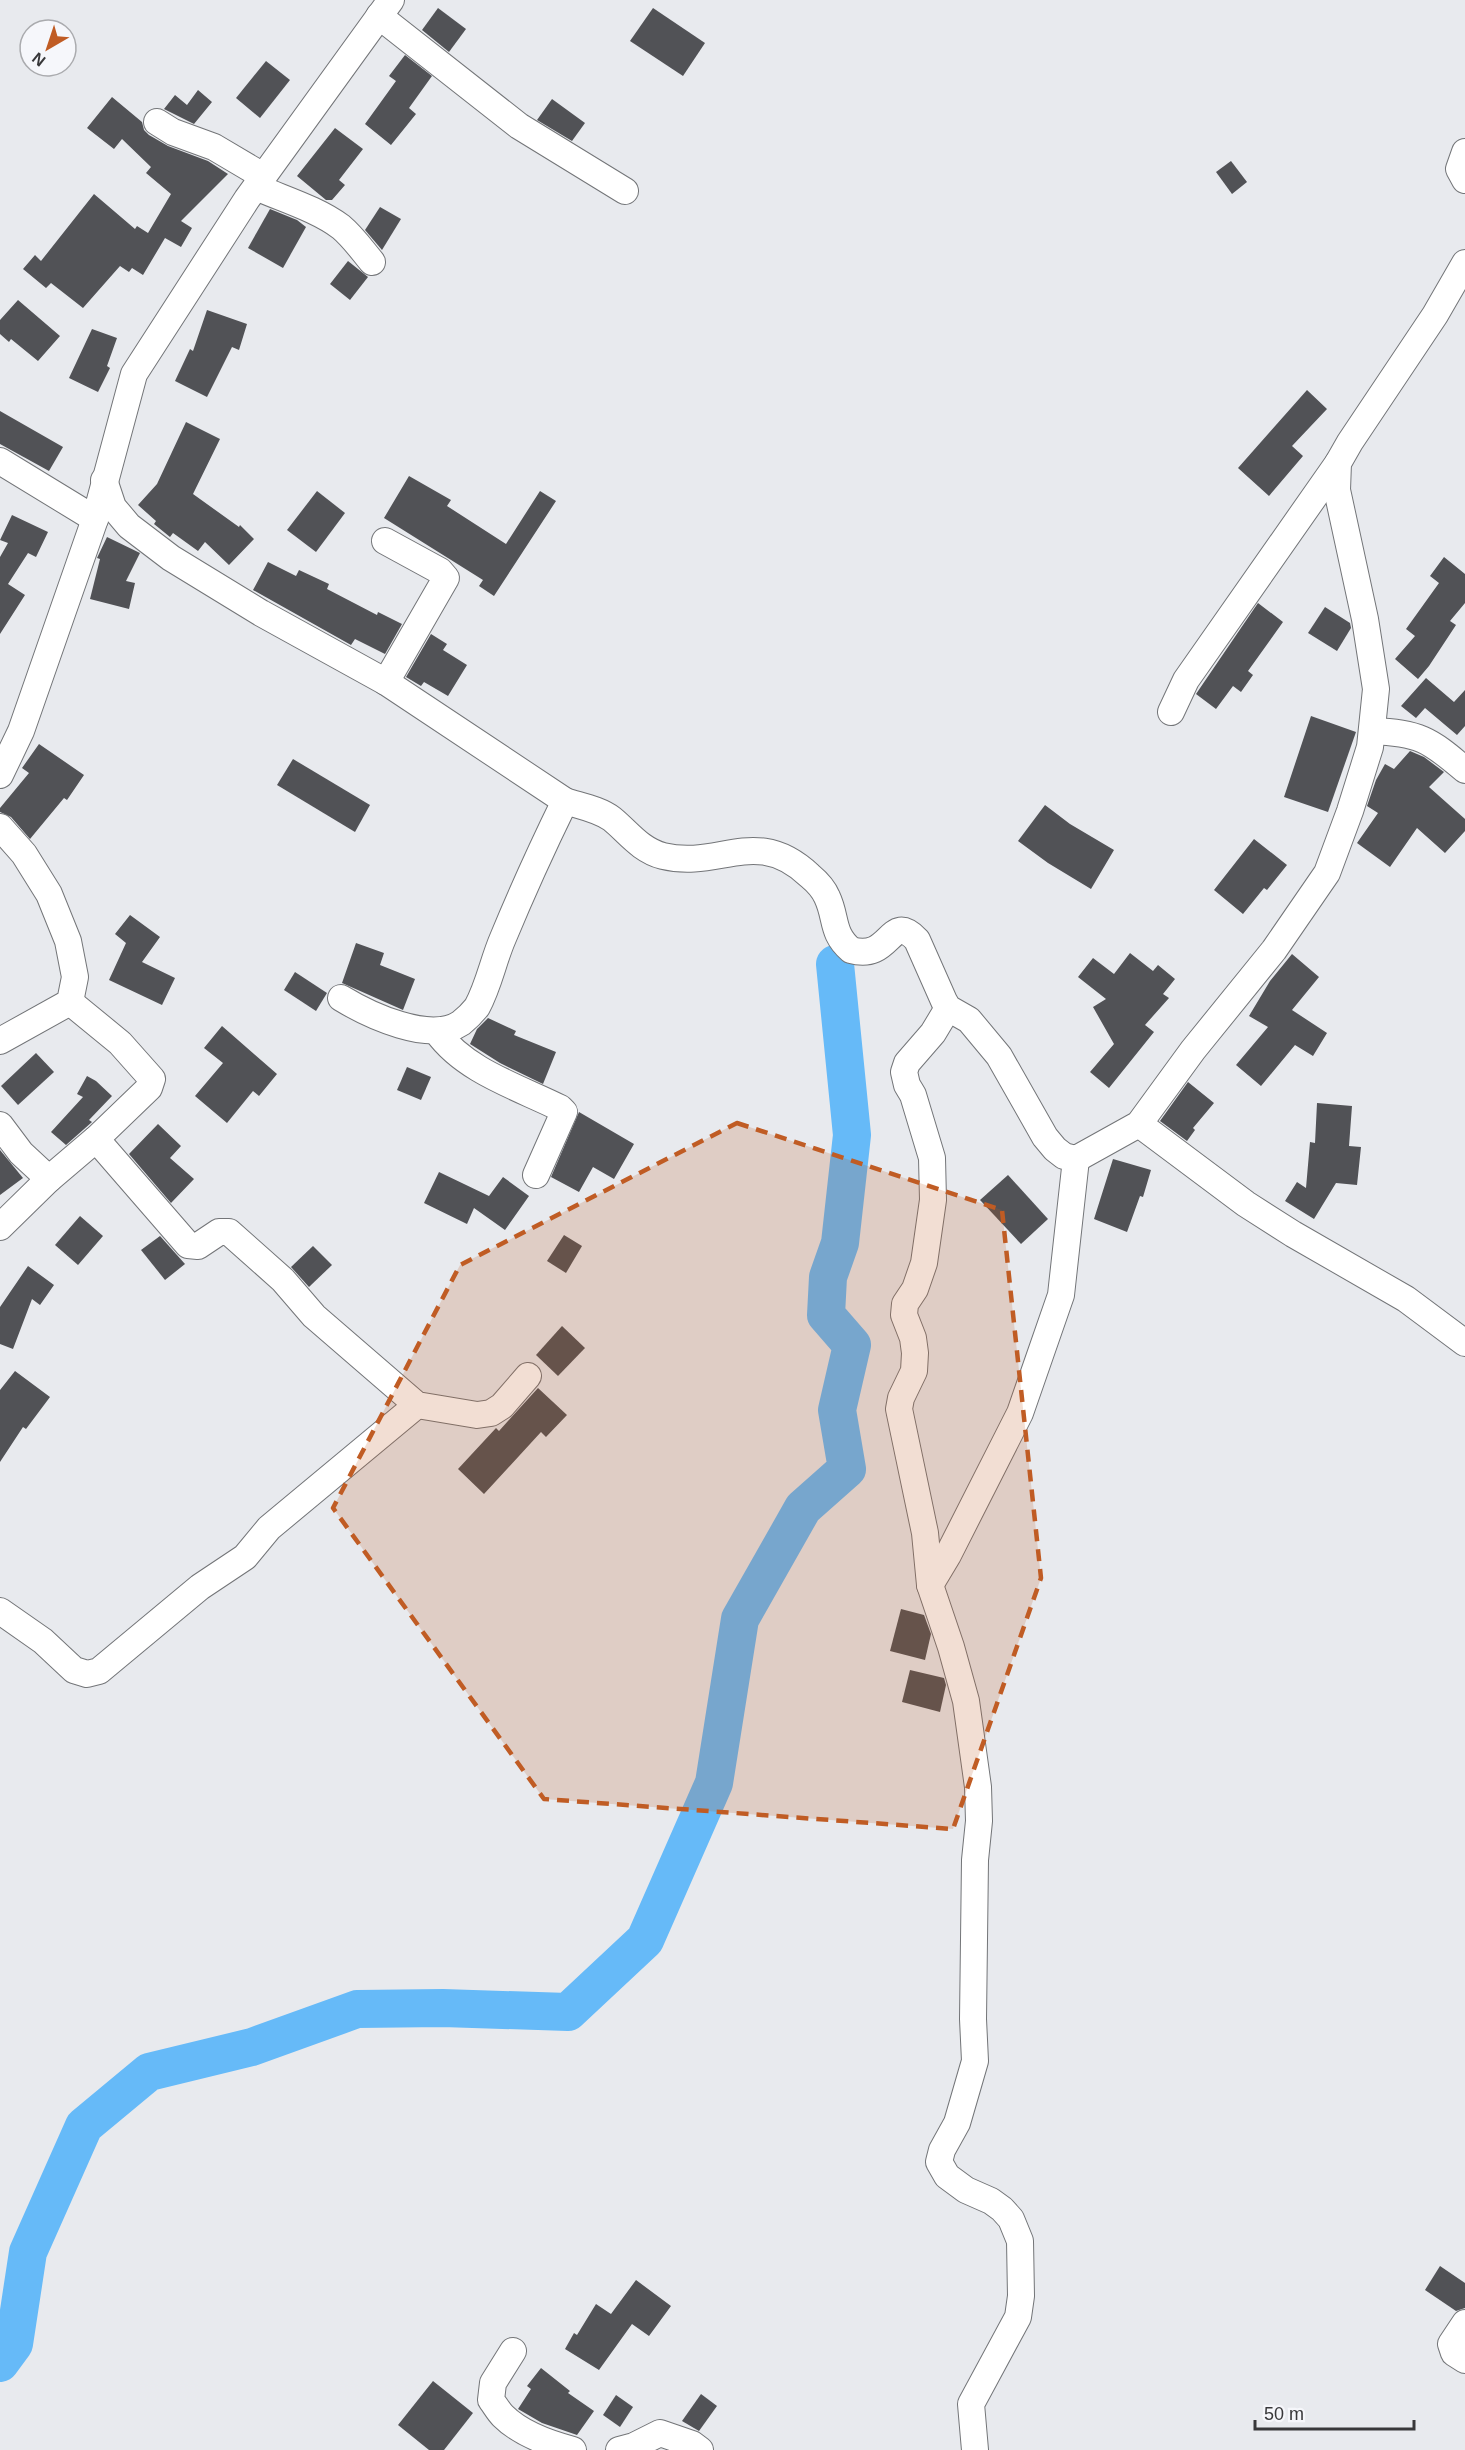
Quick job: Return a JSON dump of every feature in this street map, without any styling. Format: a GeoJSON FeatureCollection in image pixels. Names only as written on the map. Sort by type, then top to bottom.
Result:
{"type":"FeatureCollection","features":[{"type":"Feature","properties":{"kind":"street"},"geometry":{"type":"LineString","coordinates":[[0,775],[21,731],[95,519],[134,374],[259,181],[385,8],[519,126],[625,191]]}},
{"type":"Feature","properties":{"kind":"street"},"geometry":{"type":"LineString","coordinates":[[157,122],[173,132],[214,147],[259,181],[333,222],[350,236],[372,262]]}},
{"type":"Feature","properties":{"kind":"street"},"geometry":{"type":"LineString","coordinates":[[1465,152],[1460,169],[1465,180]]}},
{"type":"Feature","properties":{"kind":"street"},"geometry":{"type":"LineString","coordinates":[[1171,712],[1186,680],[1338,463],[1435,315],[1465,263]]}},
{"type":"Feature","properties":{"kind":"street"},"geometry":{"type":"LineString","coordinates":[[0,461],[95,519]]}},
{"type":"Feature","properties":{"kind":"street"},"geometry":{"type":"LineString","coordinates":[[104,480],[113,507],[129,526],[171,558],[261,613],[386,682],[565,801],[602,812],[639,845],[660,855],[678,859],[757,849],[783,857],[810,876],[827,897],[836,932],[850,950],[867,954],[873,952],[899,930],[905,929],[921,948],[948,1008],[969,1020],[999,1056],[1045,1137],[1064,1156],[1076,1159],[1139,1124],[1193,1050],[1274,950],[1327,873],[1370,747],[1376,689],[1365,619],[1336,490],[1338,463]]}},
{"type":"Feature","properties":{"kind":"street"},"geometry":{"type":"LineString","coordinates":[[385,541],[440,571],[446,578],[386,682]]}},
{"type":"Feature","properties":{"kind":"street"},"geometry":{"type":"LineString","coordinates":[[1372,731],[1404,733],[1418,738],[1445,753],[1465,770]]}},
{"type":"Feature","properties":{"kind":"street"},"geometry":{"type":"LineString","coordinates":[[341,998],[362,1011],[403,1025],[437,1032],[460,1024],[476,1009],[523,890],[565,801]]}},
{"type":"Feature","properties":{"kind":"street"},"geometry":{"type":"LineString","coordinates":[[0,826],[24,854],[49,894],[68,941],[75,977],[70,1002],[0,1041]]}},
{"type":"Feature","properties":{"kind":"street"},"geometry":{"type":"LineString","coordinates":[[0,1227],[149,1088],[152,1078],[120,1043],[70,1002]]}},
{"type":"Feature","properties":{"kind":"street"},"geometry":{"type":"LineString","coordinates":[[948,1008],[933,1033],[907,1063],[904,1072],[932,1158],[933,1200],[928,1246],[915,1288],[905,1304],[904,1315],[913,1338],[914,1371],[901,1398],[899,1409],[925,1533],[930,1585],[966,1701],[974,1746],[979,1821],[975,1860],[973,2019],[975,2061],[957,2123],[942,2150],[939,2162],[947,2176],[966,2190],[991,2201],[1002,2209],[1011,2219],[1020,2241],[1021,2296],[1018,2317],[971,2404],[975,2450]]}},
{"type":"Feature","properties":{"kind":"street"},"geometry":{"type":"LineString","coordinates":[[437,1032],[448,1047],[467,1061],[564,1112],[536,1176]]}},
{"type":"Feature","properties":{"kind":"street"},"geometry":{"type":"LineString","coordinates":[[1139,1124],[1246,1204],[1406,1299],[1465,1343]]}},
{"type":"Feature","properties":{"kind":"street"},"geometry":{"type":"LineString","coordinates":[[0,1125],[21,1153],[49,1179]]}},
{"type":"Feature","properties":{"kind":"street"},"geometry":{"type":"LineString","coordinates":[[96,1139],[188,1245],[198,1246],[225,1230],[238,1238],[283,1280],[314,1316],[417,1405],[477,1415],[491,1413],[502,1406],[528,1376]]}},
{"type":"Feature","properties":{"kind":"street"},"geometry":{"type":"LineString","coordinates":[[930,1585],[948,1555],[1020,1413],[1054,1317],[1061,1295],[1076,1159]]}},
{"type":"Feature","properties":{"kind":"street"},"geometry":{"type":"LineString","coordinates":[[0,1611],[43,1641],[75,1670],[87,1674],[99,1671],[200,1587],[245,1557],[269,1528],[417,1405]]}},
{"type":"Feature","properties":{"kind":"street"},"geometry":{"type":"LineString","coordinates":[[1465,2323],[1451,2344],[1454,2353],[1465,2360]]}},
{"type":"Feature","properties":{"kind":"street"},"geometry":{"type":"LineString","coordinates":[[513,2351],[494,2383],[491,2400],[503,2416],[526,2431],[552,2444],[573,2450]]}},
{"type":"Feature","properties":{"kind":"street"},"geometry":{"type":"LineString","coordinates":[[619,2450],[634,2446],[660,2433],[692,2444],[700,2450]]}},
{"type":"Feature","properties":{"kind":"highlighted area"},"geometry":{"type":"Polygon","coordinates":[[[737,1123],[1002,1210],[1041,1578],[953,1829],[544,1799],[333,1508],[460,1265],[737,1123]]]}},
{"type":"Feature","properties":{"kind":"building"},"geometry":{"type":"Polygon","coordinates":[[[438,8],[466,29],[449,52],[422,30],[438,8]]]}},
{"type":"Feature","properties":{"kind":"building"},"geometry":{"type":"Polygon","coordinates":[[[653,8],[705,43],[683,76],[630,41],[653,8]]]}},
{"type":"Feature","properties":{"kind":"building"},"geometry":{"type":"Polygon","coordinates":[[[405,55],[432,76],[409,108],[416,114],[391,145],[365,124],[396,81],[389,76],[405,55]]]}},
{"type":"Feature","properties":{"kind":"building"},"geometry":{"type":"Polygon","coordinates":[[[266,61],[290,80],[260,118],[236,98],[266,61]]]}},
{"type":"Feature","properties":{"kind":"building"},"geometry":{"type":"Polygon","coordinates":[[[198,90],[212,102],[194,124],[164,109],[175,95],[187,105],[198,90]]]}},
{"type":"Feature","properties":{"kind":"building"},"geometry":{"type":"Polygon","coordinates":[[[112,97],[142,122],[144,130],[149,135],[168,146],[208,161],[228,174],[181,221],[192,228],[181,247],[165,238],[143,275],[132,268],[129,272],[120,266],[83,308],[51,283],[46,288],[23,269],[35,255],[41,261],[94,194],[135,229],[137,226],[148,233],[171,194],[146,173],[151,167],[122,139],[114,149],[87,128],[112,97]]]}},
{"type":"Feature","properties":{"kind":"building"},"geometry":{"type":"Polygon","coordinates":[[[552,99],[585,123],[572,141],[537,120],[552,99]]]}},
{"type":"Feature","properties":{"kind":"building"},"geometry":{"type":"Polygon","coordinates":[[[335,128],[363,149],[339,180],[345,185],[332,200],[326,200],[297,176],[335,128]]]}},
{"type":"Feature","properties":{"kind":"building"},"geometry":{"type":"Polygon","coordinates":[[[1231,161],[1247,182],[1232,194],[1216,172],[1231,161]]]}},
{"type":"Feature","properties":{"kind":"building"},"geometry":{"type":"Polygon","coordinates":[[[380,207],[401,219],[382,250],[365,230],[380,207]]]}},
{"type":"Feature","properties":{"kind":"building"},"geometry":{"type":"Polygon","coordinates":[[[270,209],[297,220],[306,227],[283,268],[248,248],[270,209]]]}},
{"type":"Feature","properties":{"kind":"building"},"geometry":{"type":"Polygon","coordinates":[[[348,261],[368,277],[350,300],[330,284],[348,261]]]}},
{"type":"Feature","properties":{"kind":"building"},"geometry":{"type":"Polygon","coordinates":[[[18,300],[60,336],[38,361],[11,339],[9,342],[0,334],[0,320],[18,300]]]}},
{"type":"Feature","properties":{"kind":"building"},"geometry":{"type":"Polygon","coordinates":[[[207,310],[247,324],[239,350],[232,347],[207,397],[175,381],[190,349],[193,351],[207,310]]]}},
{"type":"Feature","properties":{"kind":"building"},"geometry":{"type":"Polygon","coordinates":[[[92,329],[117,338],[107,366],[110,368],[98,392],[69,378],[92,329]]]}},
{"type":"Feature","properties":{"kind":"building"},"geometry":{"type":"Polygon","coordinates":[[[1307,390],[1327,409],[1292,446],[1303,456],[1269,496],[1238,468],[1307,390]]]}},
{"type":"Feature","properties":{"kind":"building"},"geometry":{"type":"Polygon","coordinates":[[[0,411],[63,447],[49,471],[0,444],[0,411]]]}},
{"type":"Feature","properties":{"kind":"building"},"geometry":{"type":"Polygon","coordinates":[[[186,422],[220,439],[193,494],[239,527],[240,525],[254,539],[229,565],[205,542],[198,551],[173,533],[170,537],[154,524],[156,521],[138,505],[157,484],[186,422]]]}},
{"type":"Feature","properties":{"kind":"building"},"geometry":{"type":"Polygon","coordinates":[[[409,476],[451,500],[447,506],[506,544],[540,491],[556,501],[494,596],[479,586],[483,580],[384,518],[409,476]]]}},
{"type":"Feature","properties":{"kind":"building"},"geometry":{"type":"Polygon","coordinates":[[[317,491],[345,513],[316,552],[287,530],[317,491]]]}},
{"type":"Feature","properties":{"kind":"building"},"geometry":{"type":"Polygon","coordinates":[[[12,515],[48,532],[36,557],[28,553],[8,584],[25,595],[0,634],[0,557],[8,543],[0,540],[12,515]]]}},
{"type":"Feature","properties":{"kind":"building"},"geometry":{"type":"Polygon","coordinates":[[[107,537],[140,553],[126,581],[135,583],[129,609],[90,599],[100,559],[97,558],[107,537]]]}},
{"type":"Feature","properties":{"kind":"building"},"geometry":{"type":"Polygon","coordinates":[[[1444,557],[1465,574],[1465,603],[1450,621],[1456,625],[1418,679],[1395,659],[1415,636],[1406,629],[1439,583],[1430,576],[1444,557]]]}},
{"type":"Feature","properties":{"kind":"building"},"geometry":{"type":"Polygon","coordinates":[[[268,562],[296,576],[299,570],[329,584],[327,589],[377,615],[378,612],[402,624],[385,654],[355,639],[351,645],[253,590],[268,562]]]}},
{"type":"Feature","properties":{"kind":"building"},"geometry":{"type":"Polygon","coordinates":[[[1258,603],[1283,622],[1248,671],[1253,675],[1241,692],[1233,686],[1216,709],[1196,694],[1258,603]]]}},
{"type":"Feature","properties":{"kind":"building"},"geometry":{"type":"Polygon","coordinates":[[[1325,607],[1350,623],[1351,628],[1337,651],[1308,633],[1325,607]]]}},
{"type":"Feature","properties":{"kind":"building"},"geometry":{"type":"Polygon","coordinates":[[[431,634],[447,644],[443,650],[467,665],[448,696],[424,682],[421,686],[406,677],[431,634]]]}},
{"type":"Feature","properties":{"kind":"building"},"geometry":{"type":"Polygon","coordinates":[[[1426,678],[1454,702],[1465,690],[1465,726],[1457,735],[1425,708],[1416,718],[1401,706],[1426,678]]]}},
{"type":"Feature","properties":{"kind":"building"},"geometry":{"type":"Polygon","coordinates":[[[1311,716],[1356,732],[1328,812],[1284,797],[1311,716]]]}},
{"type":"Feature","properties":{"kind":"building"},"geometry":{"type":"Polygon","coordinates":[[[39,744],[84,775],[67,800],[64,798],[30,839],[11,817],[0,812],[0,808],[29,773],[22,768],[39,744]]]}},
{"type":"Feature","properties":{"kind":"building"},"geometry":{"type":"Polygon","coordinates":[[[1410,751],[1424,757],[1444,772],[1429,787],[1465,819],[1465,831],[1445,853],[1417,828],[1390,867],[1357,843],[1378,813],[1367,806],[1376,780],[1385,764],[1394,769],[1410,751]]]}},
{"type":"Feature","properties":{"kind":"building"},"geometry":{"type":"Polygon","coordinates":[[[293,759],[370,805],[355,832],[277,785],[293,759]]]}},
{"type":"Feature","properties":{"kind":"building"},"geometry":{"type":"Polygon","coordinates":[[[1045,805],[1070,824],[1114,850],[1091,889],[1048,863],[1018,841],[1045,805]]]}},
{"type":"Feature","properties":{"kind":"building"},"geometry":{"type":"Polygon","coordinates":[[[1254,839],[1287,865],[1267,890],[1264,888],[1243,914],[1214,890],[1254,839]]]}},
{"type":"Feature","properties":{"kind":"building"},"geometry":{"type":"Polygon","coordinates":[[[130,915],[160,937],[142,962],[175,978],[162,1005],[109,980],[126,943],[115,934],[130,915]]]}},
{"type":"Feature","properties":{"kind":"building"},"geometry":{"type":"Polygon","coordinates":[[[356,943],[384,953],[380,965],[415,979],[403,1010],[342,983],[356,943]]]}},
{"type":"Feature","properties":{"kind":"building"},"geometry":{"type":"Polygon","coordinates":[[[1130,953],[1153,971],[1158,965],[1175,979],[1163,994],[1169,998],[1145,1025],[1154,1032],[1109,1088],[1090,1072],[1114,1044],[1093,1007],[1106,999],[1078,977],[1093,958],[1114,974],[1130,953]]]}},
{"type":"Feature","properties":{"kind":"building"},"geometry":{"type":"Polygon","coordinates":[[[1292,954],[1319,977],[1292,1010],[1327,1033],[1313,1056],[1295,1045],[1261,1086],[1236,1065],[1268,1027],[1249,1016],[1270,981],[1292,954]]]}},
{"type":"Feature","properties":{"kind":"building"},"geometry":{"type":"Polygon","coordinates":[[[295,972],[327,993],[316,1011],[284,990],[295,972]]]}},
{"type":"Feature","properties":{"kind":"building"},"geometry":{"type":"Polygon","coordinates":[[[488,1018],[516,1031],[514,1035],[556,1052],[543,1084],[500,1063],[470,1044],[477,1029],[488,1018]]]}},
{"type":"Feature","properties":{"kind":"building"},"geometry":{"type":"Polygon","coordinates":[[[222,1026],[277,1074],[259,1096],[253,1091],[227,1123],[195,1096],[223,1063],[204,1048],[222,1026]]]}},
{"type":"Feature","properties":{"kind":"building"},"geometry":{"type":"Polygon","coordinates":[[[36,1053],[54,1072],[18,1105],[1,1086],[36,1053]]]}},
{"type":"Feature","properties":{"kind":"building"},"geometry":{"type":"Polygon","coordinates":[[[407,1067],[431,1077],[421,1100],[397,1090],[407,1067]]]}},
{"type":"Feature","properties":{"kind":"building"},"geometry":{"type":"Polygon","coordinates":[[[87,1076],[112,1096],[89,1120],[92,1122],[66,1145],[51,1132],[83,1097],[77,1094],[87,1076]]]}},
{"type":"Feature","properties":{"kind":"building"},"geometry":{"type":"Polygon","coordinates":[[[1188,1082],[1214,1103],[1193,1128],[1195,1130],[1187,1141],[1160,1121],[1188,1082]]]}},
{"type":"Feature","properties":{"kind":"building"},"geometry":{"type":"Polygon","coordinates":[[[1317,1103],[1352,1106],[1349,1146],[1361,1147],[1357,1185],[1336,1183],[1314,1219],[1285,1201],[1297,1182],[1306,1188],[1310,1142],[1315,1143],[1317,1103]]]}},
{"type":"Feature","properties":{"kind":"building"},"geometry":{"type":"Polygon","coordinates":[[[579,1112],[634,1144],[614,1179],[593,1167],[579,1192],[551,1177],[579,1112]]]}},
{"type":"Feature","properties":{"kind":"building"},"geometry":{"type":"Polygon","coordinates":[[[158,1124],[181,1146],[170,1158],[194,1179],[171,1203],[129,1154],[158,1124]]]}},
{"type":"Feature","properties":{"kind":"building"},"geometry":{"type":"Polygon","coordinates":[[[0,1150],[23,1178],[0,1195],[0,1150]]]}},
{"type":"Feature","properties":{"kind":"building"},"geometry":{"type":"Polygon","coordinates":[[[1113,1159],[1151,1170],[1143,1197],[1140,1196],[1127,1232],[1094,1219],[1113,1159]]]}},
{"type":"Feature","properties":{"kind":"building"},"geometry":{"type":"Polygon","coordinates":[[[439,1172],[489,1196],[503,1177],[529,1196],[505,1230],[474,1208],[467,1224],[424,1203],[439,1172]]]}},
{"type":"Feature","properties":{"kind":"building"},"geometry":{"type":"Polygon","coordinates":[[[1008,1175],[1048,1219],[1021,1244],[980,1200],[1008,1175]]]}},
{"type":"Feature","properties":{"kind":"building"},"geometry":{"type":"Polygon","coordinates":[[[80,1216],[103,1236],[78,1265],[55,1245],[80,1216]]]}},
{"type":"Feature","properties":{"kind":"building"},"geometry":{"type":"Polygon","coordinates":[[[564,1235],[582,1246],[566,1273],[547,1261],[564,1235]]]}},
{"type":"Feature","properties":{"kind":"building"},"geometry":{"type":"Polygon","coordinates":[[[160,1236],[185,1264],[165,1280],[141,1250],[160,1236]]]}},
{"type":"Feature","properties":{"kind":"building"},"geometry":{"type":"Polygon","coordinates":[[[313,1246],[332,1265],[309,1287],[291,1267],[313,1246]]]}},
{"type":"Feature","properties":{"kind":"building"},"geometry":{"type":"Polygon","coordinates":[[[28,1266],[54,1285],[40,1305],[32,1299],[13,1349],[0,1344],[0,1307],[28,1266]]]}},
{"type":"Feature","properties":{"kind":"building"},"geometry":{"type":"Polygon","coordinates":[[[562,1326],[585,1348],[558,1376],[536,1355],[562,1326]]]}},
{"type":"Feature","properties":{"kind":"building"},"geometry":{"type":"Polygon","coordinates":[[[15,1371],[50,1397],[26,1429],[23,1427],[0,1462],[0,1390],[15,1371]]]}},
{"type":"Feature","properties":{"kind":"building"},"geometry":{"type":"Polygon","coordinates":[[[538,1388],[567,1415],[546,1437],[541,1432],[484,1494],[458,1469],[496,1428],[499,1431],[538,1388]]]}},
{"type":"Feature","properties":{"kind":"building"},"geometry":{"type":"Polygon","coordinates":[[[901,1609],[924,1615],[931,1634],[925,1660],[890,1651],[901,1609]]]}},
{"type":"Feature","properties":{"kind":"building"},"geometry":{"type":"Polygon","coordinates":[[[910,1670],[944,1678],[946,1685],[940,1712],[902,1702],[910,1670]]]}},
{"type":"Feature","properties":{"kind":"building"},"geometry":{"type":"Polygon","coordinates":[[[1440,2266],[1465,2283],[1465,2308],[1456,2311],[1425,2290],[1440,2266]]]}},
{"type":"Feature","properties":{"kind":"building"},"geometry":{"type":"Polygon","coordinates":[[[636,2280],[671,2306],[649,2336],[632,2324],[599,2370],[565,2349],[574,2333],[577,2335],[596,2304],[611,2314],[636,2280]]]}},
{"type":"Feature","properties":{"kind":"building"},"geometry":{"type":"Polygon","coordinates":[[[541,2368],[570,2391],[568,2393],[594,2411],[577,2435],[542,2423],[518,2409],[531,2389],[527,2386],[541,2368]]]}},
{"type":"Feature","properties":{"kind":"building"},"geometry":{"type":"Polygon","coordinates":[[[433,2381],[473,2413],[444,2450],[429,2450],[398,2425],[433,2381]]]}},
{"type":"Feature","properties":{"kind":"building"},"geometry":{"type":"Polygon","coordinates":[[[701,2394],[717,2406],[699,2431],[682,2421],[701,2394]]]}},
{"type":"Feature","properties":{"kind":"building"},"geometry":{"type":"Polygon","coordinates":[[[616,2395],[633,2407],[620,2427],[603,2415],[616,2395]]]}},
{"type":"Feature","properties":{"kind":"waterway"},"geometry":{"type":"LineString","coordinates":[[0,2363],[14,2344],[28,2252],[84,2126],[149,2072],[252,2047],[357,2009],[443,2008],[568,2012],[645,1940],[714,1783],[740,1619],[803,1508],[847,1469],[837,1410],[852,1345],[826,1315],[828,1277],[840,1243],[852,1135],[835,964]]}}]}
